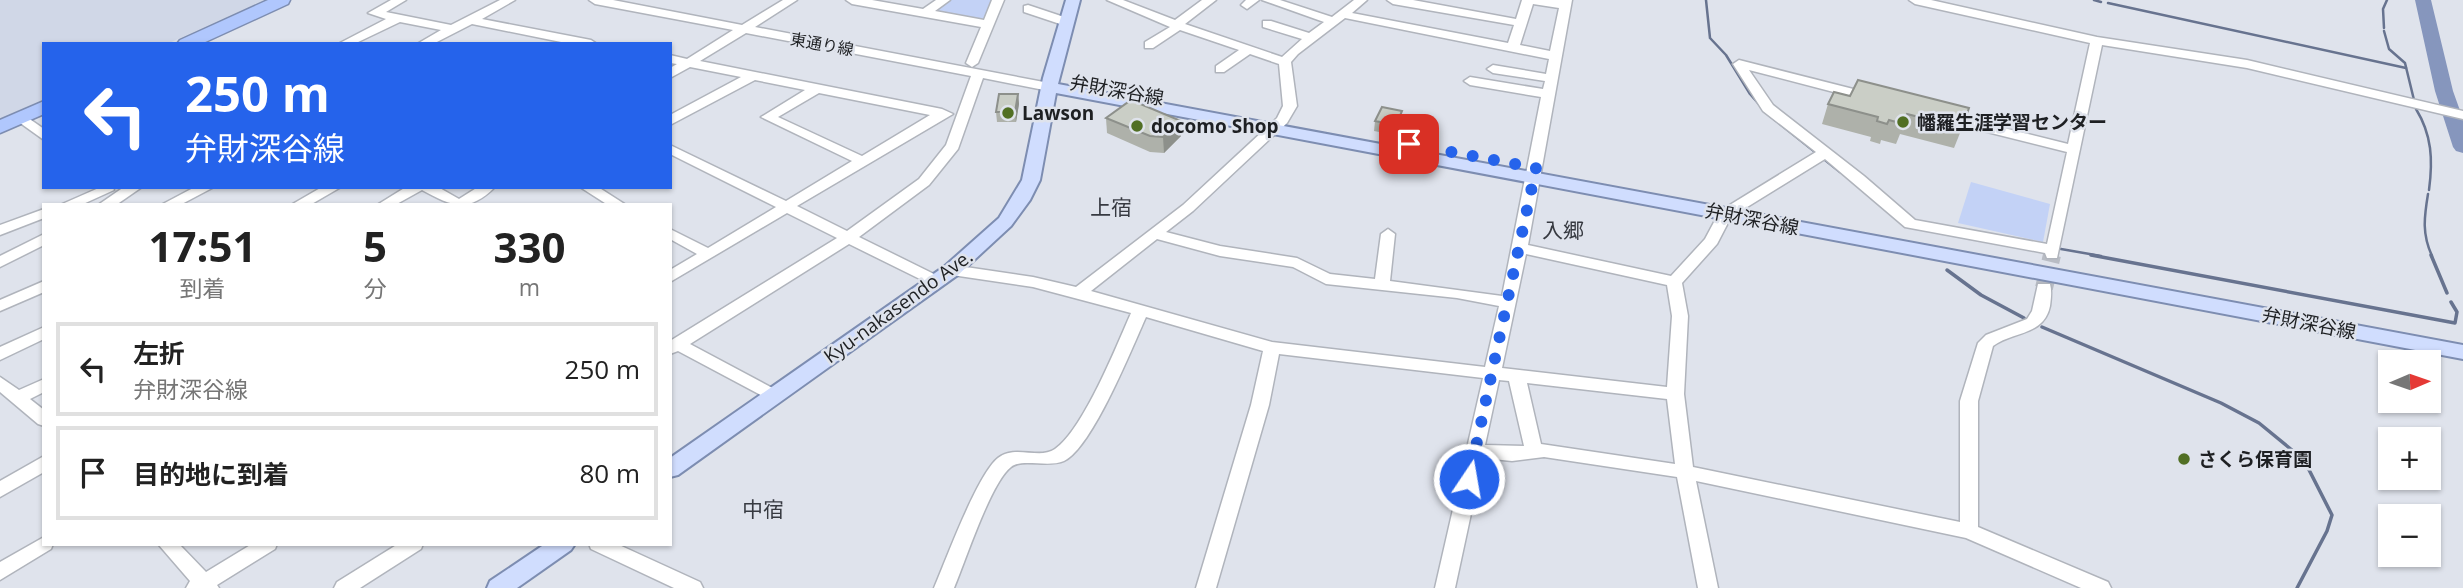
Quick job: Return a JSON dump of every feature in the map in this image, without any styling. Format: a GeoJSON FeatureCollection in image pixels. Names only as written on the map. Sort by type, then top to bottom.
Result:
{"type":"FeatureCollection","features":[{"type":"Feature","properties":{"kind":"highway"},"geometry":{"type":"LineString","coordinates":[[190,42],[282,0]]}},
{"type":"Feature","properties":{"kind":"highway"},"geometry":{"type":"LineString","coordinates":[[0,127],[42,108]]}},
{"type":"Feature","properties":{"kind":"main road","name":"弁財深谷線"},"geometry":{"type":"LineString","coordinates":[[1073,0],[1050,83],[2463,342]]}},
{"type":"Feature","properties":{"kind":"main road","name":"Kyu-nakasendo Ave."},"geometry":{"type":"LineString","coordinates":[[672,468],[944,275],[1005,222],[1027,189],[1035,167],[1050,83]]}},
{"type":"Feature","properties":{"kind":"main road","name":"弁財深谷線"},"geometry":{"type":"LineString","coordinates":[[1731,209],[2463,352]]}},
{"type":"Feature","properties":{"kind":"main road"},"geometry":{"type":"LineString","coordinates":[[499,588],[560,546]]}},
{"type":"Feature","properties":{"kind":"street"},"geometry":{"type":"LineString","coordinates":[[400,0],[373,13],[453,29]]}},
{"type":"Feature","properties":{"kind":"street"},"geometry":{"type":"LineString","coordinates":[[427,42],[509,0]]}},
{"type":"Feature","properties":{"kind":"street","name":"東通り線"},"geometry":{"type":"LineString","coordinates":[[595,0],[1050,83]]}},
{"type":"Feature","properties":{"kind":"street","name":"東通り線"},"geometry":{"type":"LineString","coordinates":[[629,0],[749,26]]}},
{"type":"Feature","properties":{"kind":"street"},"geometry":{"type":"LineString","coordinates":[[672,73],[791,0]]}},
{"type":"Feature","properties":{"kind":"street"},"geometry":{"type":"LineString","coordinates":[[925,13],[944,0]]}},
{"type":"Feature","properties":{"kind":"street"},"geometry":{"type":"LineString","coordinates":[[675,342],[849,237],[924,182],[953,146],[965,118],[975,69],[998,0]]}},
{"type":"Feature","properties":{"kind":"street"},"geometry":{"type":"LineString","coordinates":[[1113,0],[1138,4],[1177,25],[1285,62]]}},
{"type":"Feature","properties":{"kind":"street"},"geometry":{"type":"LineString","coordinates":[[1149,46],[1210,0]]}},
{"type":"Feature","properties":{"kind":"street"},"geometry":{"type":"LineString","coordinates":[[1268,0],[1342,17],[1555,56]]}},
{"type":"Feature","properties":{"kind":"street"},"geometry":{"type":"LineString","coordinates":[[1285,62],[1311,38],[1361,0]]}},
{"type":"Feature","properties":{"kind":"street"},"geometry":{"type":"LineString","coordinates":[[1342,17],[1377,0]]}},
{"type":"Feature","properties":{"kind":"street"},"geometry":{"type":"LineString","coordinates":[[1393,0],[1521,23]]}},
{"type":"Feature","properties":{"kind":"street"},"geometry":{"type":"LineString","coordinates":[[1445,588],[1520,248],[1565,3],[1528,0],[1513,48]]}},
{"type":"Feature","properties":{"kind":"street"},"geometry":{"type":"LineString","coordinates":[[1914,0],[2097,41],[2247,64],[2463,115]]}},
{"type":"Feature","properties":{"kind":"street"},"geometry":{"type":"LineString","coordinates":[[861,1],[988,24]]}},
{"type":"Feature","properties":{"kind":"street"},"geometry":{"type":"LineString","coordinates":[[1028,9],[1066,22]]}},
{"type":"Feature","properties":{"kind":"street"},"geometry":{"type":"LineString","coordinates":[[348,42],[398,18]]}},
{"type":"Feature","properties":{"kind":"street"},"geometry":{"type":"LineString","coordinates":[[471,20],[581,42]]}},
{"type":"Feature","properties":{"kind":"street"},"geometry":{"type":"LineString","coordinates":[[1267,24],[1311,38]]}},
{"type":"Feature","properties":{"kind":"street"},"geometry":{"type":"LineString","coordinates":[[1886,102],[1739,64],[1768,108],[1910,224],[2052,252],[2097,41]]}},
{"type":"Feature","properties":{"kind":"street"},"geometry":{"type":"LineString","coordinates":[[1220,69],[1248,50]]}},
{"type":"Feature","properties":{"kind":"street"},"geometry":{"type":"LineString","coordinates":[[672,59],[965,118]]}},
{"type":"Feature","properties":{"kind":"street"},"geometry":{"type":"LineString","coordinates":[[1079,293],[1188,208],[1277,124],[1290,106],[1285,62]]}},
{"type":"Feature","properties":{"kind":"street"},"geometry":{"type":"LineString","coordinates":[[1493,69],[1550,78]]}},
{"type":"Feature","properties":{"kind":"street"},"geometry":{"type":"LineString","coordinates":[[672,120],[754,75]]}},
{"type":"Feature","properties":{"kind":"street"},"geometry":{"type":"LineString","coordinates":[[1470,81],[1547,94]]}},
{"type":"Feature","properties":{"kind":"street"},"geometry":{"type":"LineString","coordinates":[[818,88],[768,117],[862,161]]}},
{"type":"Feature","properties":{"kind":"street"},"geometry":{"type":"LineString","coordinates":[[1926,112],[2074,150]]}},
{"type":"Feature","properties":{"kind":"street"},"geometry":{"type":"LineString","coordinates":[[672,276],[942,113]]}},
{"type":"Feature","properties":{"kind":"street"},"geometry":{"type":"LineString","coordinates":[[21,117],[42,134]]}},
{"type":"Feature","properties":{"kind":"street"},"geometry":{"type":"LineString","coordinates":[[672,150],[849,237],[944,275],[1033,282],[1272,348],[1675,394]]}},
{"type":"Feature","properties":{"kind":"street"},"geometry":{"type":"LineString","coordinates":[[1674,282],[1713,241],[1731,209],[1826,153]]}},
{"type":"Feature","properties":{"kind":"street"},"geometry":{"type":"LineString","coordinates":[[78,203],[112,197],[130,189]]}},
{"type":"Feature","properties":{"kind":"street"},"geometry":{"type":"LineString","coordinates":[[172,203],[203,189]]}},
{"type":"Feature","properties":{"kind":"street"},"geometry":{"type":"LineString","coordinates":[[302,203],[330,189]]}},
{"type":"Feature","properties":{"kind":"street"},"geometry":{"type":"LineString","coordinates":[[388,203],[413,189]]}},
{"type":"Feature","properties":{"kind":"street"},"geometry":{"type":"LineString","coordinates":[[431,189],[456,203]]}},
{"type":"Feature","properties":{"kind":"street"},"geometry":{"type":"LineString","coordinates":[[463,203],[485,189]]}},
{"type":"Feature","properties":{"kind":"street"},"geometry":{"type":"LineString","coordinates":[[591,189],[615,203]]}},
{"type":"Feature","properties":{"kind":"street"},"geometry":{"type":"LineString","coordinates":[[0,230],[42,214]]}},
{"type":"Feature","properties":{"kind":"street"},"geometry":{"type":"LineString","coordinates":[[672,234],[708,254]]}},
{"type":"Feature","properties":{"kind":"street"},"geometry":{"type":"LineString","coordinates":[[1154,234],[1220,251],[1297,263],[1326,279],[1508,302]]}},
{"type":"Feature","properties":{"kind":"street"},"geometry":{"type":"LineString","coordinates":[[1382,285],[1388,234]]}},
{"type":"Feature","properties":{"kind":"street"},"geometry":{"type":"LineString","coordinates":[[0,262],[42,240]]}},
{"type":"Feature","properties":{"kind":"street"},"geometry":{"type":"LineString","coordinates":[[1520,248],[1649,274],[1674,282]]}},
{"type":"Feature","properties":{"kind":"street"},"geometry":{"type":"LineString","coordinates":[[1674,282],[1680,316],[1675,394],[1685,472],[1708,588]]}},
{"type":"Feature","properties":{"kind":"street"},"geometry":{"type":"LineString","coordinates":[[0,306],[42,287]]}},
{"type":"Feature","properties":{"kind":"street"},"geometry":{"type":"LineString","coordinates":[[1969,531],[1969,401],[1986,344],[1990,339],[2024,328],[2038,316],[2044,288]]}},
{"type":"Feature","properties":{"kind":"street"},"geometry":{"type":"LineString","coordinates":[[944,588],[992,482],[1004,462],[1016,457],[1052,459],[1064,453],[1098,400],[1140,312]]}},
{"type":"Feature","properties":{"kind":"street"},"geometry":{"type":"LineString","coordinates":[[0,354],[42,333]]}},
{"type":"Feature","properties":{"kind":"street"},"geometry":{"type":"LineString","coordinates":[[675,342],[774,396]]}},
{"type":"Feature","properties":{"kind":"street"},"geometry":{"type":"LineString","coordinates":[[1206,588],[1260,405],[1272,348]]}},
{"type":"Feature","properties":{"kind":"street"},"geometry":{"type":"LineString","coordinates":[[1517,378],[1534,450]]}},
{"type":"Feature","properties":{"kind":"street"},"geometry":{"type":"LineString","coordinates":[[0,383],[42,418]]}},
{"type":"Feature","properties":{"kind":"street"},"geometry":{"type":"LineString","coordinates":[[18,398],[42,386]]}},
{"type":"Feature","properties":{"kind":"street"},"geometry":{"type":"LineString","coordinates":[[1475,452],[1511,454],[1534,450],[1585,455],[1685,472],[1969,531],[2074,582],[2101,588]]}},
{"type":"Feature","properties":{"kind":"street"},"geometry":{"type":"LineString","coordinates":[[0,490],[42,464]]}},
{"type":"Feature","properties":{"kind":"street"},"geometry":{"type":"LineString","coordinates":[[0,572],[42,545]]}},
{"type":"Feature","properties":{"kind":"street"},"geometry":{"type":"LineString","coordinates":[[169,546],[203,586],[265,546]]}},
{"type":"Feature","properties":{"kind":"street"},"geometry":{"type":"LineString","coordinates":[[344,588],[411,546]]}},
{"type":"Feature","properties":{"kind":"street"},"geometry":{"type":"LineString","coordinates":[[602,546],[693,588]]}},
{"type":"Feature","properties":{"kind":"shaded area"},"geometry":{"type":"Polygon","coordinates":[[[0,0],[264,0],[171,42],[42,42],[42,100],[0,119],[0,0]]]}},
{"type":"Feature","properties":{"kind":"shaded area"},"geometry":{"type":"Polygon","coordinates":[[[949,0],[995,0],[984,21],[934,11],[949,0]]]}},
{"type":"Feature","properties":{"kind":"shaded area"},"geometry":{"type":"Polygon","coordinates":[[[1971,182],[2050,204],[2043,242],[1958,223],[1971,182]]]}},
{"type":"Feature","properties":{"kind":"building"},"geometry":{"type":"Polygon","coordinates":[[[1858,80],[1969,108],[1962,128],[1907,114],[1903,124],[1889,120],[1887,124],[1877,121],[1878,117],[1828,104],[1834,92],[1850,96],[1858,80]]]}},
{"type":"Feature","properties":{"kind":"building"},"geometry":{"type":"Polygon","coordinates":[[[999,94],[1018,94],[1015,112],[996,112],[999,94]]]}},
{"type":"Feature","properties":{"kind":"building"},"geometry":{"type":"Polygon","coordinates":[[[1131,100],[1181,121],[1163,137],[1150,136],[1106,118],[1131,100]]]}},
{"type":"Feature","properties":{"kind":"building"},"geometry":{"type":"Polygon","coordinates":[[[1382,107],[1402,111],[1396,125],[1375,121],[1382,107]]]}},
{"type":"Feature","properties":{"kind":"waterway"},"geometry":{"type":"LineString","coordinates":[[1706,0],[1710,38],[1726,55],[1750,94],[1765,111]]}},
{"type":"Feature","properties":{"kind":"waterway"},"geometry":{"type":"LineString","coordinates":[[2094,0],[2101,2]]}},
{"type":"Feature","properties":{"kind":"waterway"},"geometry":{"type":"LineString","coordinates":[[2384,28],[2383,9],[2387,0]]}},
{"type":"Feature","properties":{"kind":"waterway"},"geometry":{"type":"LineString","coordinates":[[2423,0],[2444,91],[2463,147]]}},
{"type":"Feature","properties":{"kind":"waterway"},"geometry":{"type":"LineString","coordinates":[[2108,3],[2406,68]]}},
{"type":"Feature","properties":{"kind":"waterway"},"geometry":{"type":"LineString","coordinates":[[2384,31],[2389,49],[2405,63],[2414,100]]}},
{"type":"Feature","properties":{"kind":"waterway"},"geometry":{"type":"LineString","coordinates":[[2416,109],[2430,148],[2429,190]]}},
{"type":"Feature","properties":{"kind":"waterway"},"geometry":{"type":"LineString","coordinates":[[1770,116],[1815,152]]}},
{"type":"Feature","properties":{"kind":"waterway"},"geometry":{"type":"LineString","coordinates":[[1825,160],[1840,172]]}},
{"type":"Feature","properties":{"kind":"waterway"},"geometry":{"type":"LineString","coordinates":[[2428,194],[2425,226],[2432,256]]}},
{"type":"Feature","properties":{"kind":"waterway"},"geometry":{"type":"LineString","coordinates":[[2061,249],[2101,256]]}},
{"type":"Feature","properties":{"kind":"waterway"},"geometry":{"type":"LineString","coordinates":[[2091,255],[2455,323],[2457,312],[2451,302]]}},
{"type":"Feature","properties":{"kind":"waterway"},"geometry":{"type":"LineString","coordinates":[[2431,255],[2447,293]]}},
{"type":"Feature","properties":{"kind":"waterway"},"geometry":{"type":"LineString","coordinates":[[1947,270],[1981,295],[2024,318]]}},
{"type":"Feature","properties":{"kind":"waterway"},"geometry":{"type":"LineString","coordinates":[[2042,327],[2221,403],[2259,423],[2304,460],[2332,515],[2327,531],[2297,588]]}},
{"type":"Feature","properties":{"kind":"tunnel"},"geometry":{"type":"LineString","coordinates":[[2044,288],[2052,255]]}},
{"type":"Feature","properties":{"kind":"place","name":"Lawson"},"geometry":{"type":"Point","coordinates":[1008,113]}},
{"type":"Feature","properties":{"kind":"place","name":"幡羅生涯学習センター"},"geometry":{"type":"Point","coordinates":[1903,122]}},
{"type":"Feature","properties":{"kind":"place","name":"docomo Shop"},"geometry":{"type":"Point","coordinates":[1137,126]}},
{"type":"Feature","properties":{"kind":"place","name":"さくら保育園"},"geometry":{"type":"Point","coordinates":[2184,459]}},
{"type":"Feature","properties":{"kind":"district","name":"上宿"},"geometry":{"type":"Point","coordinates":[1111,208]}},
{"type":"Feature","properties":{"kind":"district","name":"入郷"},"geometry":{"type":"Point","coordinates":[1563,231]}},
{"type":"Feature","properties":{"kind":"district","name":"中宿"},"geometry":{"type":"Point","coordinates":[763,510]}},
{"type":"Feature","properties":{"kind":"route"},"geometry":{"type":"LineString","coordinates":[[1409,144],[1536,168],[1469,479]]}}]}
